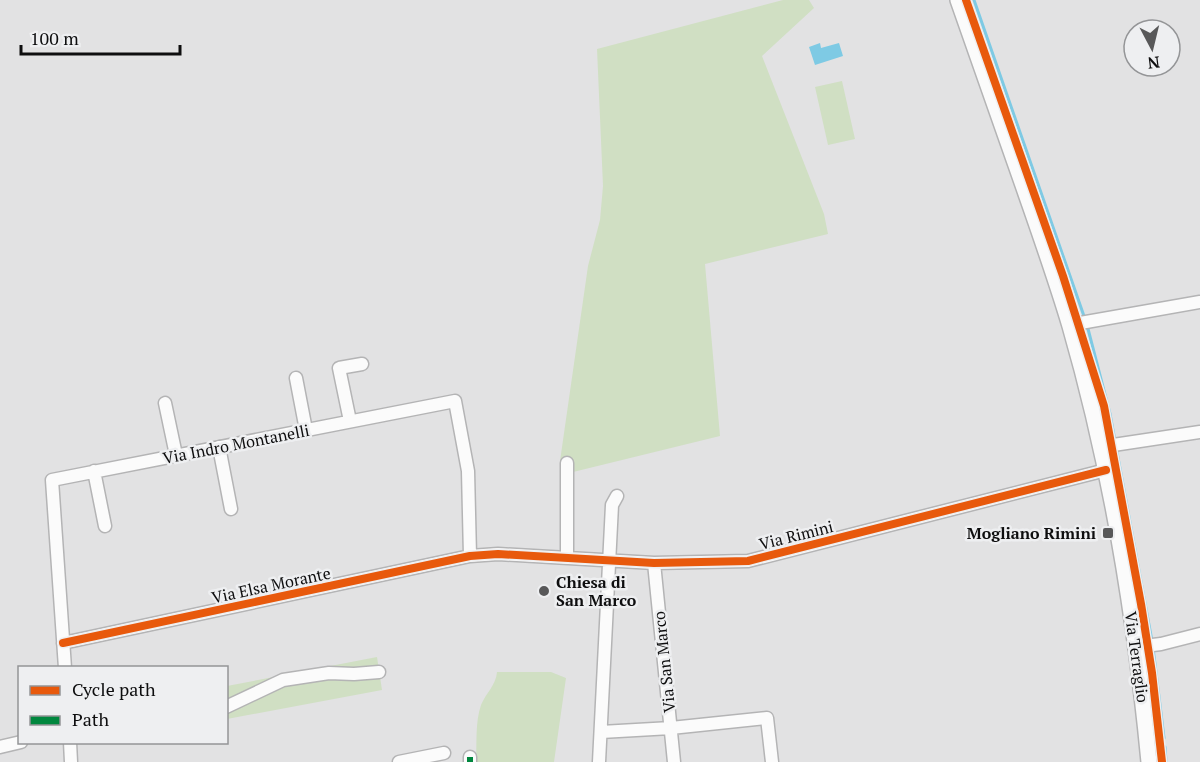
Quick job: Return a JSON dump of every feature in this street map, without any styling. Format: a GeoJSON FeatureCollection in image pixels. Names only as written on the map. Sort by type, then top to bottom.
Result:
{"type":"FeatureCollection","features":[{"type":"Feature","properties":{"kind":"main road","name":"Via Terraglio"},"geometry":{"type":"LineString","coordinates":[[958,0],[1049,260],[1079,323],[1105,446],[1106,470],[1141,646],[1149,762]]}},
{"type":"Feature","properties":{"kind":"street"},"geometry":{"type":"LineString","coordinates":[[1079,323],[1200,302]]}},
{"type":"Feature","properties":{"kind":"street"},"geometry":{"type":"LineString","coordinates":[[350,421],[339,368],[362,364]]}},
{"type":"Feature","properties":{"kind":"street"},"geometry":{"type":"LineString","coordinates":[[296,378],[306,430]]}},
{"type":"Feature","properties":{"kind":"street","name":"Via Indro Montanelli"},"geometry":{"type":"LineString","coordinates":[[63,643],[52,480],[94,471],[455,400],[468,471],[470,556]]}},
{"type":"Feature","properties":{"kind":"street"},"geometry":{"type":"LineString","coordinates":[[165,403],[176,455]]}},
{"type":"Feature","properties":{"kind":"street"},"geometry":{"type":"LineString","coordinates":[[1105,446],[1200,432]]}},
{"type":"Feature","properties":{"kind":"street"},"geometry":{"type":"LineString","coordinates":[[219,447],[231,509]]}},
{"type":"Feature","properties":{"kind":"street"},"geometry":{"type":"LineString","coordinates":[[567,463],[567,558]]}},
{"type":"Feature","properties":{"kind":"street","name":"Via Rimini"},"geometry":{"type":"LineString","coordinates":[[485,554],[654,563],[748,561],[1106,470]]}},
{"type":"Feature","properties":{"kind":"street"},"geometry":{"type":"LineString","coordinates":[[94,471],[105,526]]}},
{"type":"Feature","properties":{"kind":"street"},"geometry":{"type":"LineString","coordinates":[[599,762],[612,505],[617,496]]}},
{"type":"Feature","properties":{"kind":"street","name":"Via Elsa Morante"},"geometry":{"type":"LineString","coordinates":[[63,643],[485,554]]}},
{"type":"Feature","properties":{"kind":"street","name":"Via San Marco"},"geometry":{"type":"LineString","coordinates":[[654,563],[674,762]]}},
{"type":"Feature","properties":{"kind":"street"},"geometry":{"type":"LineString","coordinates":[[1141,646],[1161,644],[1200,634]]}},
{"type":"Feature","properties":{"kind":"street"},"geometry":{"type":"LineString","coordinates":[[63,643],[64,666]]}},
{"type":"Feature","properties":{"kind":"street"},"geometry":{"type":"LineString","coordinates":[[228,705],[283,680],[329,673],[379,672]]}},
{"type":"Feature","properties":{"kind":"street"},"geometry":{"type":"LineString","coordinates":[[601,732],[670,728],[767,718],[772,762]]}},
{"type":"Feature","properties":{"kind":"street"},"geometry":{"type":"LineString","coordinates":[[0,747],[18,743]]}},
{"type":"Feature","properties":{"kind":"street"},"geometry":{"type":"LineString","coordinates":[[70,744],[71,762]]}},
{"type":"Feature","properties":{"kind":"street"},"geometry":{"type":"LineString","coordinates":[[399,762],[444,753]]}},
{"type":"Feature","properties":{"kind":"green space"},"geometry":{"type":"Polygon","coordinates":[[[783,0],[809,0],[814,8],[762,56],[824,214],[828,234],[705,264],[720,436],[569,473],[570,460],[560,461],[588,266],[600,220],[603,186],[597,49],[783,0]]]}},
{"type":"Feature","properties":{"kind":"green space"},"geometry":{"type":"Polygon","coordinates":[[[842,81],[855,139],[828,145],[815,87],[842,81]]]}},
{"type":"Feature","properties":{"kind":"green space"},"geometry":{"type":"Polygon","coordinates":[[[377,657],[382,690],[228,719],[228,686],[377,657]]]}},
{"type":"Feature","properties":{"kind":"green space"},"geometry":{"type":"Polygon","coordinates":[[[497,672],[551,672],[566,678],[554,762],[476,762],[479,712],[495,681],[497,672]]]}},
{"type":"Feature","properties":{"kind":"water"},"geometry":{"type":"Polygon","coordinates":[[[820,43],[821,48],[839,43],[843,56],[815,65],[809,47],[820,43]]]}},
{"type":"Feature","properties":{"kind":"waterway"},"geometry":{"type":"LineString","coordinates":[[974,0],[1085,319]]}},
{"type":"Feature","properties":{"kind":"waterway"},"geometry":{"type":"LineString","coordinates":[[1087,325],[1115,441]]}},
{"type":"Feature","properties":{"kind":"waterway"},"geometry":{"type":"LineString","coordinates":[[1116,447],[1152,641]]}},
{"type":"Feature","properties":{"kind":"waterway"},"geometry":{"type":"LineString","coordinates":[[1153,648],[1164,738]]}},
{"type":"Feature","properties":{"kind":"waterway"},"geometry":{"type":"LineString","coordinates":[[1165,747],[1166,762]]}},
{"type":"Feature","properties":{"kind":"marked path"},"geometry":{"type":"LineString","coordinates":[[470,757],[470,762]]}},
{"type":"Feature","properties":{"kind":"cycle path"},"geometry":{"type":"LineString","coordinates":[[966,0],[1063,276],[1104,406],[1141,604],[1152,673],[1162,762]]}},
{"type":"Feature","properties":{"kind":"cycle path"},"geometry":{"type":"LineString","coordinates":[[63,643],[470,556],[498,554],[654,563],[748,561],[1106,470]]}},
{"type":"Feature","properties":{"kind":"place","name":"Mogliano Rimini"},"geometry":{"type":"Point","coordinates":[1108,533]}},
{"type":"Feature","properties":{"kind":"place","name":"Chiesa di San Marco"},"geometry":{"type":"Point","coordinates":[544,591]}}]}
